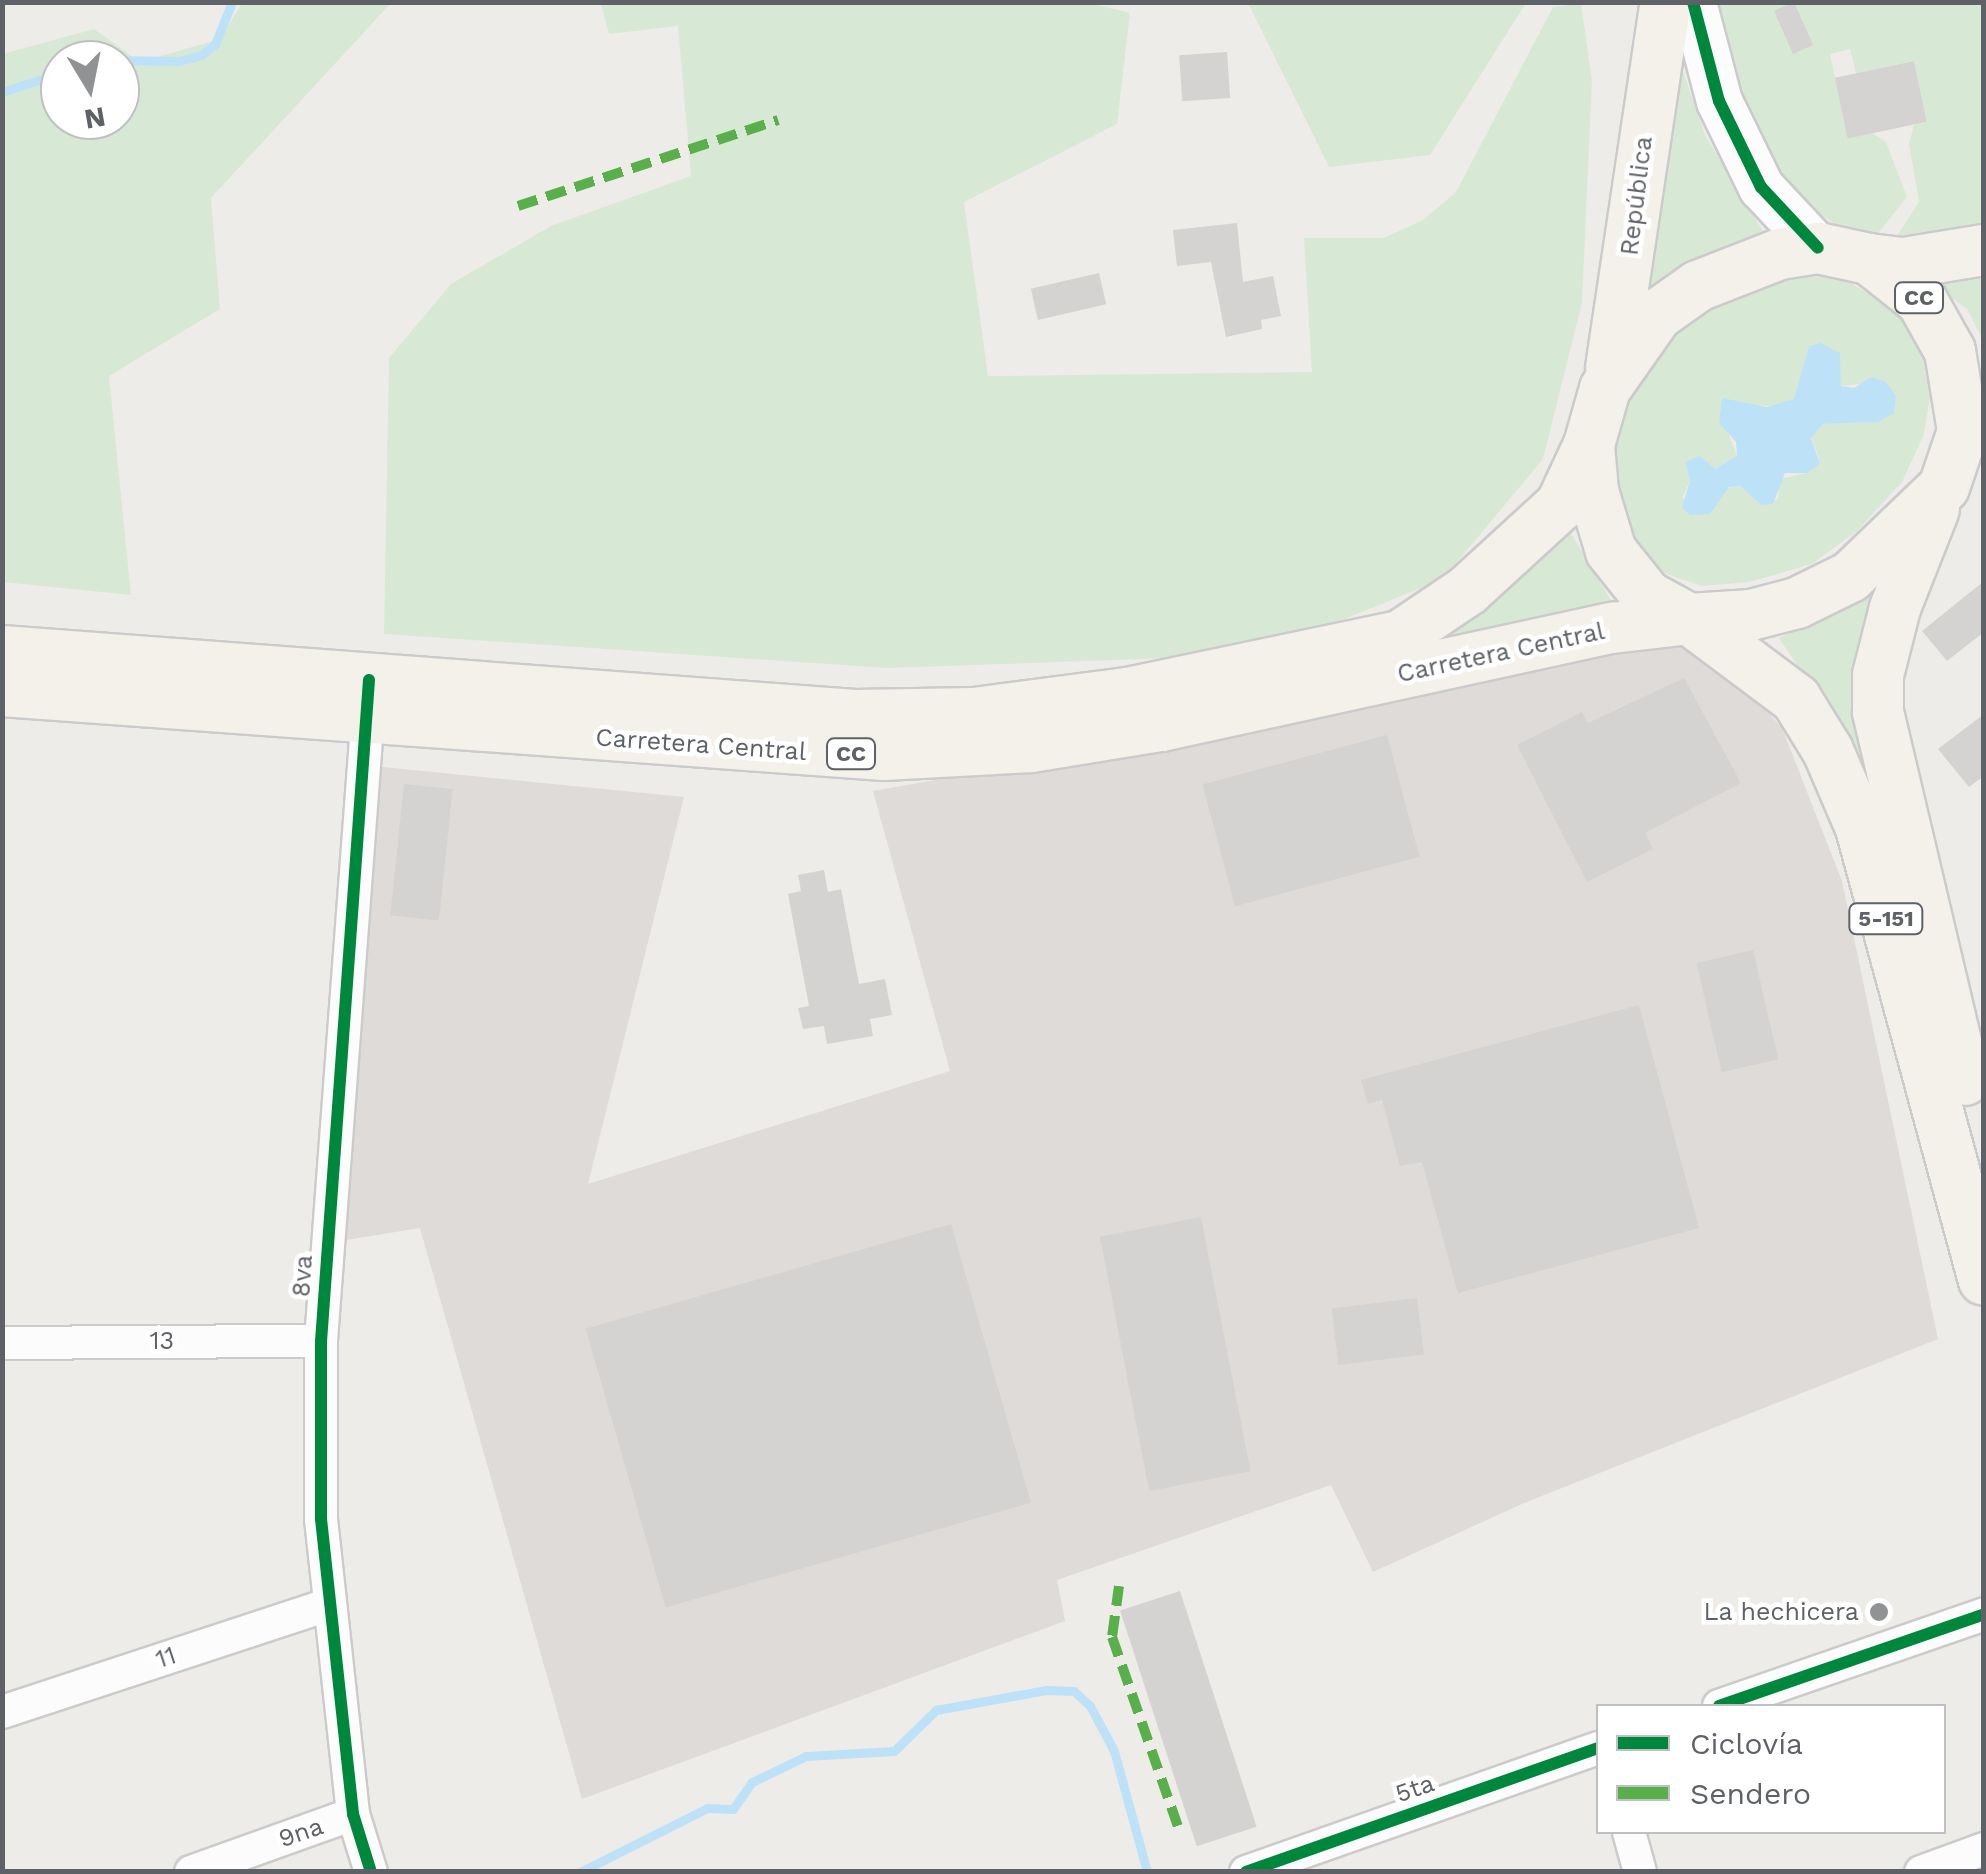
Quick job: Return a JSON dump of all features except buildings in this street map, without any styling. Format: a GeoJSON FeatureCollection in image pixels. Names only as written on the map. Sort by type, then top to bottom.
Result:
{"type":"FeatureCollection","features":[{"type":"Feature","properties":{"kind":"main road","name":"República"},"geometry":{"type":"LineString","coordinates":[[1605,390],[1620,330],[1657,16]]}},
{"type":"Feature","properties":{"kind":"main road","name":"CC"},"geometry":{"type":"LineString","coordinates":[[1869,259],[1922,301],[1950,351],[1973,416],[1944,486],[1850,577],[1797,603],[1751,615],[1688,619],[1646,596],[1611,550],[1593,491],[1589,445],[1605,390],[1657,315],[1698,286],[1780,254],[1818,248],[1904,263],[1984,250]]}},
{"type":"Feature","properties":{"kind":"main road","name":"Carretera Central"},"geometry":{"type":"LineString","coordinates":[[2,690],[855,715],[974,713],[1127,693],[1400,636],[1467,591],[1560,505],[1589,445]]}},
{"type":"Feature","properties":{"kind":"main road","name":"5-151"},"geometry":{"type":"LineString","coordinates":[[1944,486],[1899,594],[1878,675],[1878,712],[1896,883],[1984,1280]]}},
{"type":"Feature","properties":{"kind":"main road","name":"Carretera Central"},"geometry":{"type":"LineString","coordinates":[[2,651],[369,700],[884,755],[1031,747],[1161,726],[1612,628],[1688,619]]}},
{"type":"Feature","properties":{"kind":"main road","name":"5-151"},"geometry":{"type":"LineString","coordinates":[[1688,619],[1796,699],[1835,767],[1896,883],[1984,1152]]}},
{"type":"Feature","properties":{"kind":"street"},"geometry":{"type":"LineString","coordinates":[[1692,2],[1719,101],[1761,187],[1818,248]]}},
{"type":"Feature","properties":{"kind":"street","name":"8va"},"geometry":{"type":"LineString","coordinates":[[369,700],[321,1342],[321,1519],[354,1814],[371,1872]]}},
{"type":"Feature","properties":{"kind":"street","name":"13"},"geometry":{"type":"LineString","coordinates":[[2,1344],[321,1342]]}},
{"type":"Feature","properties":{"kind":"street","name":"11"},"geometry":{"type":"LineString","coordinates":[[2,1712],[330,1604]]}},
{"type":"Feature","properties":{"kind":"street"},"geometry":{"type":"LineString","coordinates":[[1725,1704],[1984,1614]]}},
{"type":"Feature","properties":{"kind":"street","name":"5ta"},"geometry":{"type":"LineString","coordinates":[[1246,1872],[1596,1749]]}},
{"type":"Feature","properties":{"kind":"street","name":"9na"},"geometry":{"type":"LineString","coordinates":[[191,1872],[354,1814]]}},
{"type":"Feature","properties":{"kind":"street"},"geometry":{"type":"LineString","coordinates":[[1629,1834],[1640,1872]]}},
{"type":"Feature","properties":{"kind":"street"},"geometry":{"type":"LineString","coordinates":[[1921,1872],[1984,1849]]}},
{"type":"Feature","properties":{"kind":"shaded area"},"geometry":{"type":"Polygon","coordinates":[[[1652,637],[1710,648],[1782,728],[1842,881],[1938,1339],[1524,1503],[1373,1572],[1331,1485],[1057,1580],[1065,1621],[582,1799],[420,1228],[334,1242],[373,766],[684,797],[588,1184],[950,1071],[873,791],[1200,733],[1652,637]]]}},
{"type":"Feature","properties":{"kind":"green space"},"geometry":{"type":"Polygon","coordinates":[[[1086,2],[1130,13],[1117,124],[964,202],[988,376],[1312,372],[1304,238],[1384,238],[1423,220],[1456,192],[1553,7],[1581,3],[1592,81],[1582,302],[1543,459],[1443,579],[1256,655],[888,668],[384,634],[389,358],[451,284],[551,226],[691,176],[678,26],[609,34],[601,3],[1086,2]]]}},
{"type":"Feature","properties":{"kind":"green space"},"geometry":{"type":"Polygon","coordinates":[[[242,3],[391,3],[211,198],[220,309],[109,376],[131,595],[3,582],[3,54],[40,44],[40,140],[140,140],[140,62],[220,39],[242,3]]]}},
{"type":"Feature","properties":{"kind":"green space"},"geometry":{"type":"Polygon","coordinates":[[[1248,3],[1526,3],[1430,155],[1329,167],[1248,3]]]}},
{"type":"Feature","properties":{"kind":"green space"},"geometry":{"type":"Polygon","coordinates":[[[1710,3],[1983,3],[1983,225],[1897,236],[1919,202],[1909,144],[1914,125],[1927,122],[1914,61],[1856,73],[1850,49],[1830,54],[1848,137],[1872,133],[1886,142],[1907,197],[1875,237],[1841,228],[1784,190],[1742,122],[1710,3]]]}},
{"type":"Feature","properties":{"kind":"green space"},"geometry":{"type":"Polygon","coordinates":[[[94,29],[109,40],[54,40],[94,29]]]}},
{"type":"Feature","properties":{"kind":"green space"},"geometry":{"type":"Polygon","coordinates":[[[1671,36],[1705,135],[1769,241],[1643,311],[1671,36]]]}},
{"type":"Feature","properties":{"kind":"green space"},"geometry":{"type":"Polygon","coordinates":[[[1832,271],[1909,320],[1927,352],[1931,391],[1924,434],[1902,482],[1857,531],[1812,564],[1749,582],[1701,586],[1665,573],[1637,547],[1617,504],[1612,456],[1628,386],[1677,327],[1727,290],[1770,274],[1832,271]],[[1840,361],[1802,377],[1794,399],[1778,407],[1723,402],[1720,412],[1737,456],[1715,469],[1685,462],[1690,481],[1682,498],[1713,509],[1722,489],[1740,486],[1761,505],[1778,499],[1780,479],[1806,473],[1819,458],[1811,437],[1823,424],[1878,422],[1894,412],[1860,384],[1841,386],[1840,361]]]}},
{"type":"Feature","properties":{"kind":"green space"},"geometry":{"type":"Polygon","coordinates":[[[1983,273],[1983,340],[1967,309],[1929,282],[1983,273]]]}},
{"type":"Feature","properties":{"kind":"green space"},"geometry":{"type":"Polygon","coordinates":[[[1568,528],[1616,609],[1402,658],[1507,589],[1568,528]]]}},
{"type":"Feature","properties":{"kind":"green space"},"geometry":{"type":"Polygon","coordinates":[[[1871,595],[1855,671],[1859,757],[1779,638],[1871,595]]]}},
{"type":"Feature","properties":{"kind":"water"},"geometry":{"type":"Polygon","coordinates":[[[1820,343],[1840,353],[1841,386],[1854,388],[1871,377],[1886,382],[1896,396],[1894,413],[1878,422],[1823,424],[1811,438],[1820,464],[1807,473],[1785,473],[1773,504],[1761,505],[1740,486],[1729,487],[1710,514],[1690,515],[1682,507],[1690,481],[1685,462],[1700,456],[1715,469],[1737,456],[1736,442],[1719,423],[1722,398],[1767,407],[1794,399],[1809,346],[1820,343]]]}},
{"type":"Feature","properties":{"kind":"waterway"},"geometry":{"type":"LineString","coordinates":[[140,60],[179,61],[201,55],[215,44],[232,2]]}},
{"type":"Feature","properties":{"kind":"waterway"},"geometry":{"type":"LineString","coordinates":[[2,92],[40,80]]}},
{"type":"Feature","properties":{"kind":"waterway"},"geometry":{"type":"LineString","coordinates":[[580,1872],[707,1808],[733,1809],[752,1782],[806,1756],[894,1751],[936,1710],[1046,1690],[1074,1691],[1090,1706],[1114,1751],[1147,1872]]}},
{"type":"Feature","properties":{"kind":"marked path"},"geometry":{"type":"LineString","coordinates":[[518,206],[778,120]]}},
{"type":"Feature","properties":{"kind":"marked path"},"geometry":{"type":"LineString","coordinates":[[1119,1586],[1112,1637],[1178,1826]]}},
{"type":"Feature","properties":{"kind":"cycle path"},"geometry":{"type":"LineString","coordinates":[[1693,2],[1719,101],[1761,187],[1818,248]]}},
{"type":"Feature","properties":{"kind":"cycle path"},"geometry":{"type":"LineString","coordinates":[[369,680],[321,1341],[321,1519],[353,1814],[371,1872]]}},
{"type":"Feature","properties":{"kind":"cycle path"},"geometry":{"type":"LineString","coordinates":[[1725,1704],[1984,1614]]}},
{"type":"Feature","properties":{"kind":"cycle path"},"geometry":{"type":"LineString","coordinates":[[1246,1872],[1596,1749]]}},
{"type":"Feature","properties":{"kind":"place","name":"La hechicera"},"geometry":{"type":"Point","coordinates":[1879,1612]}}]}
